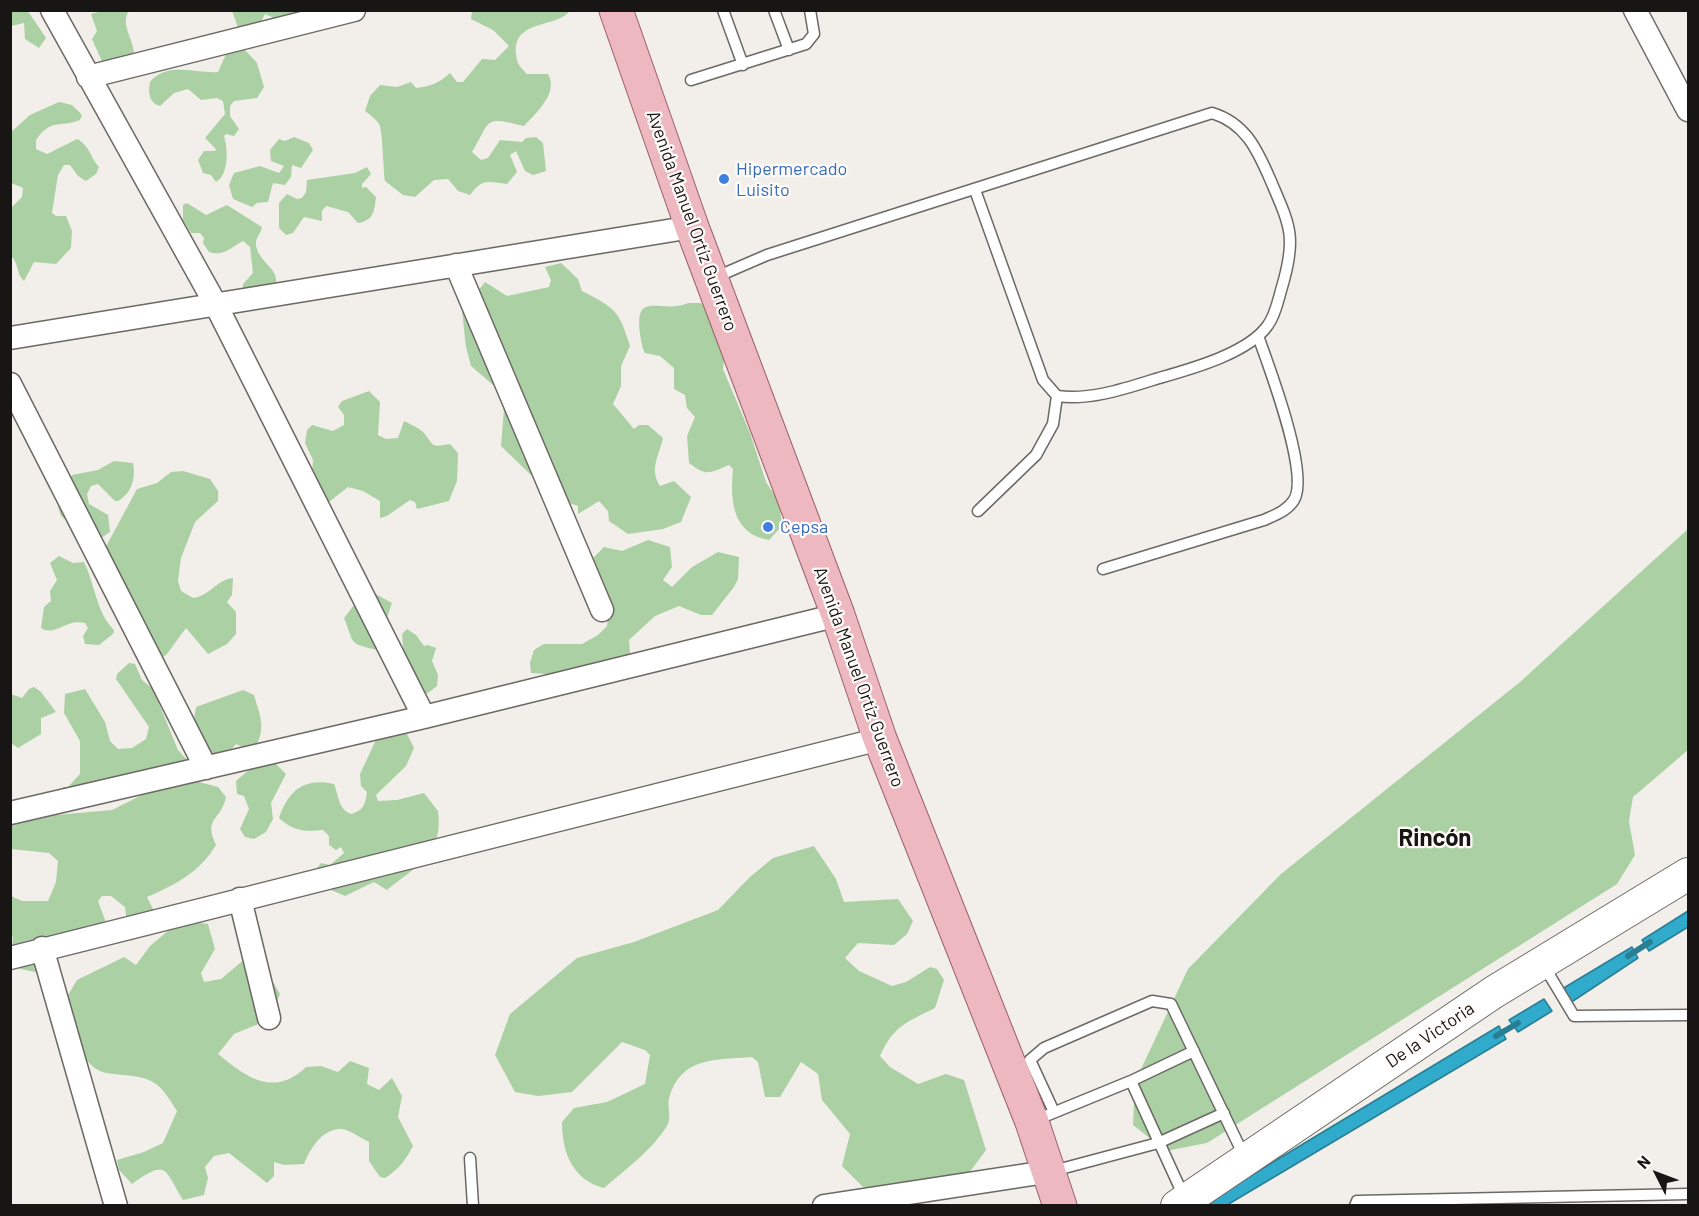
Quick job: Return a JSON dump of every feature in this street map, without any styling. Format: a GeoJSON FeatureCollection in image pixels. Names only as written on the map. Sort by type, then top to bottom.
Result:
{"type":"FeatureCollection","features":[{"type":"Feature","properties":{"kind":"main road","name":"Avenida Manuel Ortíz Guerrero"},"geometry":{"type":"LineString","coordinates":[[616,10],[692,226],[838,615],[879,739],[1043,1117],[1046,1172],[1060,1206]]}},
{"type":"Feature","properties":{"kind":"main road","name":"De la Victoria"},"geometry":{"type":"LineString","coordinates":[[1181,1202],[1494,992],[1689,874]]}},
{"type":"Feature","properties":{"kind":"street"},"geometry":{"type":"LineString","coordinates":[[52,10],[216,304],[424,717]]}},
{"type":"Feature","properties":{"kind":"street"},"geometry":{"type":"LineString","coordinates":[[88,77],[354,10]]}},
{"type":"Feature","properties":{"kind":"street"},"geometry":{"type":"LineString","coordinates":[[1635,10],[1686,97]]}},
{"type":"Feature","properties":{"kind":"street"},"geometry":{"type":"LineString","coordinates":[[10,338],[692,226]]}},
{"type":"Feature","properties":{"kind":"street"},"geometry":{"type":"LineString","coordinates":[[456,265],[602,610]]}},
{"type":"Feature","properties":{"kind":"street"},"geometry":{"type":"LineString","coordinates":[[10,384],[206,768]]}},
{"type":"Feature","properties":{"kind":"street"},"geometry":{"type":"LineString","coordinates":[[10,813],[424,717],[838,615]]}},
{"type":"Feature","properties":{"kind":"street"},"geometry":{"type":"LineString","coordinates":[[10,958],[42,948],[879,739]]}},
{"type":"Feature","properties":{"kind":"street"},"geometry":{"type":"LineString","coordinates":[[240,899],[269,1018]]}},
{"type":"Feature","properties":{"kind":"street"},"geometry":{"type":"LineString","coordinates":[[42,948],[116,1206]]}},
{"type":"Feature","properties":{"kind":"street"},"geometry":{"type":"LineString","coordinates":[[824,1206],[1046,1172]]}},
{"type":"Feature","properties":{"kind":"lane"},"geometry":{"type":"LineString","coordinates":[[723,10],[743,65]]}},
{"type":"Feature","properties":{"kind":"lane"},"geometry":{"type":"LineString","coordinates":[[774,10],[789,50]]}},
{"type":"Feature","properties":{"kind":"lane"},"geometry":{"type":"LineString","coordinates":[[691,80],[806,44],[814,34],[810,10]]}},
{"type":"Feature","properties":{"kind":"lane"},"geometry":{"type":"LineString","coordinates":[[712,278],[767,255],[1212,114],[1223,116],[1246,133],[1259,155],[1288,220],[1292,239],[1291,256],[1274,314],[1258,336],[1247,345],[1217,358],[1121,390],[1070,398],[1057,396],[1043,380],[975,190]]}},
{"type":"Feature","properties":{"kind":"lane"},"geometry":{"type":"LineString","coordinates":[[1103,569],[1264,520],[1287,509],[1295,499],[1299,488],[1298,476],[1289,429],[1258,336]]}},
{"type":"Feature","properties":{"kind":"lane"},"geometry":{"type":"LineString","coordinates":[[978,511],[1036,456],[1053,424],[1057,396]]}},
{"type":"Feature","properties":{"kind":"lane"},"geometry":{"type":"LineString","coordinates":[[1542,963],[1574,1016],[1689,1016]]}},
{"type":"Feature","properties":{"kind":"lane"},"geometry":{"type":"LineString","coordinates":[[1194,1051],[1131,1082],[1043,1117],[1030,1060],[1044,1048],[1152,1001],[1171,1004],[1194,1051],[1246,1159]]}},
{"type":"Feature","properties":{"kind":"lane"},"geometry":{"type":"LineString","coordinates":[[1131,1082],[1142,1103],[1181,1202]]}},
{"type":"Feature","properties":{"kind":"lane"},"geometry":{"type":"LineString","coordinates":[[1046,1172],[1158,1143],[1224,1113]]}},
{"type":"Feature","properties":{"kind":"lane"},"geometry":{"type":"LineString","coordinates":[[470,1158],[473,1206]]}},
{"type":"Feature","properties":{"kind":"lane"},"geometry":{"type":"LineString","coordinates":[[1355,1206],[1357,1202],[1689,1194]]}},
{"type":"Feature","properties":{"kind":"green space"},"geometry":{"type":"Polygon","coordinates":[[[11,10],[27,11],[30,14],[46,38],[39,48],[25,39],[24,23],[11,26],[11,10]]]}},
{"type":"Feature","properties":{"kind":"green space"},"geometry":{"type":"Polygon","coordinates":[[[102,11],[129,11],[126,26],[134,53],[104,66],[92,39],[97,31],[91,14],[102,11]]]}},
{"type":"Feature","properties":{"kind":"green space"},"geometry":{"type":"Polygon","coordinates":[[[232,11],[302,11],[296,20],[285,23],[265,14],[260,24],[239,30],[232,11]]]}},
{"type":"Feature","properties":{"kind":"green space"},"geometry":{"type":"Polygon","coordinates":[[[472,11],[570,11],[563,17],[528,30],[521,35],[517,43],[517,60],[527,74],[548,74],[551,88],[545,102],[524,126],[501,121],[490,123],[472,152],[481,160],[488,158],[500,140],[522,142],[526,138],[536,137],[543,143],[546,171],[533,175],[525,171],[516,151],[510,155],[517,172],[507,184],[486,182],[478,186],[470,195],[458,191],[448,179],[434,180],[415,197],[403,195],[385,181],[379,124],[365,111],[370,96],[380,85],[397,87],[411,82],[416,88],[422,87],[435,84],[450,73],[457,82],[463,82],[482,59],[495,60],[509,46],[493,30],[471,19],[472,11]]]}},
{"type":"Feature","properties":{"kind":"green space"},"geometry":{"type":"Polygon","coordinates":[[[245,50],[257,63],[264,87],[257,98],[234,101],[230,106],[230,116],[239,129],[234,136],[226,134],[224,136],[227,154],[225,168],[216,182],[211,175],[203,173],[198,160],[204,151],[215,151],[216,149],[205,138],[225,114],[223,101],[217,98],[201,100],[188,89],[174,93],[160,106],[156,105],[150,97],[150,82],[157,76],[173,70],[218,72],[226,54],[245,50]]]}},
{"type":"Feature","properties":{"kind":"green space"},"geometry":{"type":"Polygon","coordinates":[[[59,102],[72,105],[82,115],[80,120],[46,129],[36,140],[36,149],[47,154],[77,139],[85,145],[99,167],[96,174],[86,181],[78,176],[70,165],[64,165],[58,175],[52,213],[56,216],[66,216],[72,231],[71,248],[56,264],[34,262],[24,281],[11,256],[11,208],[22,197],[23,188],[11,183],[11,132],[30,115],[59,102]]]}},
{"type":"Feature","properties":{"kind":"green space"},"geometry":{"type":"Polygon","coordinates":[[[294,137],[309,143],[313,150],[301,168],[292,165],[291,177],[285,185],[273,183],[268,202],[257,203],[252,207],[233,199],[229,185],[234,173],[260,166],[279,173],[284,166],[271,161],[270,150],[279,139],[285,141],[294,137]]]}},
{"type":"Feature","properties":{"kind":"green space"},"geometry":{"type":"Polygon","coordinates":[[[367,167],[371,174],[362,184],[362,188],[366,187],[376,197],[374,211],[367,220],[358,223],[348,212],[326,206],[322,211],[322,221],[304,217],[293,233],[286,235],[279,228],[279,203],[287,194],[297,199],[302,198],[306,192],[307,180],[355,173],[367,167]]]}},
{"type":"Feature","properties":{"kind":"green space"},"geometry":{"type":"Polygon","coordinates":[[[187,203],[206,215],[227,205],[262,227],[256,245],[260,256],[272,269],[276,284],[243,290],[243,284],[253,273],[250,247],[243,241],[227,251],[209,252],[200,233],[191,233],[183,220],[183,205],[187,203]]]}},
{"type":"Feature","properties":{"kind":"green space"},"geometry":{"type":"Polygon","coordinates":[[[561,263],[578,279],[582,291],[609,306],[619,317],[630,346],[621,366],[621,386],[613,404],[634,429],[639,425],[648,425],[663,438],[655,474],[660,486],[674,481],[691,497],[681,522],[663,529],[628,534],[609,521],[608,511],[599,501],[578,514],[578,506],[566,502],[561,483],[556,475],[531,475],[501,446],[504,409],[500,391],[471,366],[466,347],[462,311],[485,282],[507,296],[549,287],[551,280],[545,267],[561,263]]]}},
{"type":"Feature","properties":{"kind":"green space"},"geometry":{"type":"Polygon","coordinates":[[[701,303],[709,311],[726,342],[723,369],[750,433],[766,482],[779,502],[782,526],[769,540],[747,531],[736,514],[732,492],[733,469],[729,465],[704,472],[689,463],[687,436],[695,417],[687,408],[685,395],[674,389],[674,368],[660,356],[645,353],[643,349],[639,329],[643,309],[649,306],[677,306],[701,303]]]}},
{"type":"Feature","properties":{"kind":"green space"},"geometry":{"type":"Polygon","coordinates":[[[369,391],[380,402],[378,435],[386,439],[398,438],[404,421],[422,431],[433,444],[438,446],[450,444],[458,453],[457,481],[449,501],[417,509],[415,502],[410,500],[387,516],[380,518],[380,501],[363,491],[348,487],[325,505],[312,474],[313,460],[305,443],[307,430],[312,425],[333,431],[344,425],[344,415],[338,407],[342,401],[369,391]]]}},
{"type":"Feature","properties":{"kind":"green space"},"geometry":{"type":"Polygon","coordinates":[[[114,461],[133,463],[133,480],[127,494],[118,501],[115,501],[98,484],[91,486],[87,494],[89,504],[108,515],[110,532],[101,538],[80,520],[68,522],[61,516],[58,507],[72,475],[98,470],[114,461]]]}},
{"type":"Feature","properties":{"kind":"green space"},"geometry":{"type":"Polygon","coordinates":[[[183,471],[210,479],[218,491],[218,501],[195,522],[181,558],[178,581],[181,591],[193,598],[199,597],[227,579],[233,578],[232,595],[227,602],[236,612],[236,634],[227,644],[208,654],[186,628],[167,654],[154,664],[141,662],[133,650],[103,552],[137,489],[157,483],[171,472],[183,471]]]}},
{"type":"Feature","properties":{"kind":"green space"},"geometry":{"type":"Polygon","coordinates":[[[1688,529],[1688,750],[1633,797],[1629,821],[1635,855],[1617,884],[1207,1143],[1166,1151],[1133,1125],[1135,1082],[1188,969],[1281,874],[1520,682],[1688,529]]]}},
{"type":"Feature","properties":{"kind":"green space"},"geometry":{"type":"Polygon","coordinates":[[[648,540],[670,547],[672,567],[663,580],[672,587],[692,567],[718,552],[739,557],[738,579],[712,615],[701,615],[679,606],[655,616],[629,640],[630,655],[576,693],[562,690],[558,678],[547,674],[531,673],[530,663],[534,650],[544,644],[582,644],[598,635],[607,626],[609,611],[584,592],[577,574],[604,547],[622,551],[648,540]]]}},
{"type":"Feature","properties":{"kind":"green space"},"geometry":{"type":"Polygon","coordinates":[[[59,556],[73,563],[84,562],[88,570],[99,606],[114,630],[113,634],[99,645],[85,644],[83,636],[88,628],[85,623],[72,623],[51,630],[41,628],[44,607],[51,601],[50,591],[57,580],[50,563],[59,556]]]}},
{"type":"Feature","properties":{"kind":"green space"},"geometry":{"type":"Polygon","coordinates":[[[372,592],[392,603],[387,618],[386,643],[377,650],[354,642],[344,618],[355,604],[372,592]]]}},
{"type":"Feature","properties":{"kind":"green space"},"geometry":{"type":"Polygon","coordinates":[[[407,629],[416,635],[424,646],[436,648],[432,661],[438,675],[437,686],[424,696],[404,658],[402,634],[407,629]]]}},
{"type":"Feature","properties":{"kind":"green space"},"geometry":{"type":"Polygon","coordinates":[[[129,663],[135,664],[142,680],[153,689],[178,750],[188,761],[61,795],[63,787],[68,787],[80,774],[80,741],[64,713],[65,694],[85,689],[105,722],[110,741],[118,749],[132,748],[146,739],[149,727],[116,679],[117,674],[129,663]]]}},
{"type":"Feature","properties":{"kind":"green space"},"geometry":{"type":"Polygon","coordinates":[[[34,687],[41,692],[56,712],[41,718],[41,734],[18,748],[11,743],[11,694],[22,698],[29,689],[34,687]]]}},
{"type":"Feature","properties":{"kind":"green space"},"geometry":{"type":"Polygon","coordinates":[[[243,690],[254,695],[260,714],[261,731],[257,744],[247,749],[236,744],[230,751],[207,756],[194,719],[196,707],[243,690]]]}},
{"type":"Feature","properties":{"kind":"green space"},"geometry":{"type":"Polygon","coordinates":[[[382,727],[407,734],[414,748],[406,766],[376,795],[378,801],[397,800],[424,793],[438,811],[439,826],[432,849],[425,858],[387,890],[374,882],[345,896],[324,887],[314,872],[321,863],[330,865],[344,853],[341,847],[336,850],[329,845],[329,836],[323,830],[299,830],[279,818],[287,800],[299,788],[323,782],[334,784],[341,805],[347,812],[351,814],[359,811],[364,804],[367,792],[361,786],[360,774],[382,727]]]}},
{"type":"Feature","properties":{"kind":"green space"},"geometry":{"type":"Polygon","coordinates":[[[275,763],[286,774],[271,803],[273,819],[266,832],[254,839],[245,837],[240,829],[249,809],[244,796],[237,794],[236,781],[251,768],[275,763]]]}},
{"type":"Feature","properties":{"kind":"green space"},"geometry":{"type":"Polygon","coordinates":[[[199,782],[218,787],[226,797],[224,805],[212,824],[212,836],[216,845],[202,863],[186,877],[147,897],[154,911],[146,935],[130,941],[123,927],[125,907],[111,896],[102,896],[98,901],[105,920],[104,925],[86,949],[76,954],[63,954],[35,972],[20,969],[11,960],[13,937],[11,934],[11,896],[22,901],[48,901],[56,882],[58,861],[49,853],[11,849],[11,819],[112,810],[152,790],[199,782]]]}},
{"type":"Feature","properties":{"kind":"green space"},"geometry":{"type":"Polygon","coordinates":[[[814,846],[836,879],[844,902],[898,899],[913,921],[907,934],[894,945],[858,943],[845,958],[859,971],[892,986],[906,982],[930,967],[937,969],[944,980],[935,1008],[909,1021],[896,1031],[880,1056],[890,1067],[918,1084],[946,1074],[964,1080],[986,1150],[969,1173],[885,1198],[862,1186],[842,1166],[850,1134],[822,1100],[818,1074],[801,1062],[780,1097],[765,1097],[758,1062],[752,1057],[713,1060],[691,1068],[674,1085],[669,1099],[667,1126],[654,1143],[604,1188],[584,1179],[571,1164],[567,1154],[562,1122],[574,1108],[607,1102],[645,1084],[650,1055],[645,1050],[622,1042],[572,1092],[538,1096],[515,1092],[495,1055],[510,1014],[577,958],[634,942],[718,910],[750,877],[773,858],[814,846]]]}},
{"type":"Feature","properties":{"kind":"green space"},"geometry":{"type":"Polygon","coordinates":[[[181,920],[208,924],[215,949],[201,973],[204,982],[221,979],[246,958],[265,969],[280,994],[273,1011],[261,1023],[234,1034],[218,1054],[239,1070],[260,1081],[271,1083],[294,1076],[306,1067],[321,1066],[338,1072],[350,1061],[369,1068],[367,1084],[379,1090],[392,1078],[402,1096],[398,1117],[413,1146],[394,1171],[385,1178],[380,1177],[369,1161],[369,1142],[342,1129],[328,1132],[318,1140],[304,1164],[284,1165],[274,1162],[274,1176],[267,1183],[229,1153],[214,1156],[205,1167],[208,1178],[204,1195],[183,1200],[164,1171],[159,1169],[152,1171],[132,1184],[119,1170],[117,1160],[144,1152],[163,1143],[177,1111],[156,1084],[134,1076],[105,1073],[85,1058],[73,1028],[67,997],[77,980],[124,957],[136,965],[150,946],[181,920]]]}},
{"type":"Feature","properties":{"kind":"water"},"geometry":{"type":"Polygon","coordinates":[[[1688,911],[1688,927],[1649,951],[1642,940],[1688,911]]]}},
{"type":"Feature","properties":{"kind":"water"},"geometry":{"type":"Polygon","coordinates":[[[1632,947],[1638,958],[1570,1003],[1562,989],[1632,947]]]}},
{"type":"Feature","properties":{"kind":"water"},"geometry":{"type":"Polygon","coordinates":[[[1544,999],[1552,1011],[1518,1032],[1509,1020],[1544,999]]]}},
{"type":"Feature","properties":{"kind":"water"},"geometry":{"type":"Polygon","coordinates":[[[1499,1026],[1506,1039],[1227,1205],[1200,1206],[1499,1026]]]}},
{"type":"Feature","properties":{"kind":"waterway"},"geometry":{"type":"LineString","coordinates":[[1628,956],[1650,942]]}},
{"type":"Feature","properties":{"kind":"waterway"},"geometry":{"type":"LineString","coordinates":[[1496,1036],[1518,1023]]}},
{"type":"Feature","properties":{"kind":"place","name":"Hipermercado Luisito"},"geometry":{"type":"Point","coordinates":[724,179]}},
{"type":"Feature","properties":{"kind":"place","name":"Cepsa"},"geometry":{"type":"Point","coordinates":[768,527]}},
{"type":"Feature","properties":{"kind":"district","name":"Rincón"},"geometry":{"type":"Point","coordinates":[1435,838]}}]}
